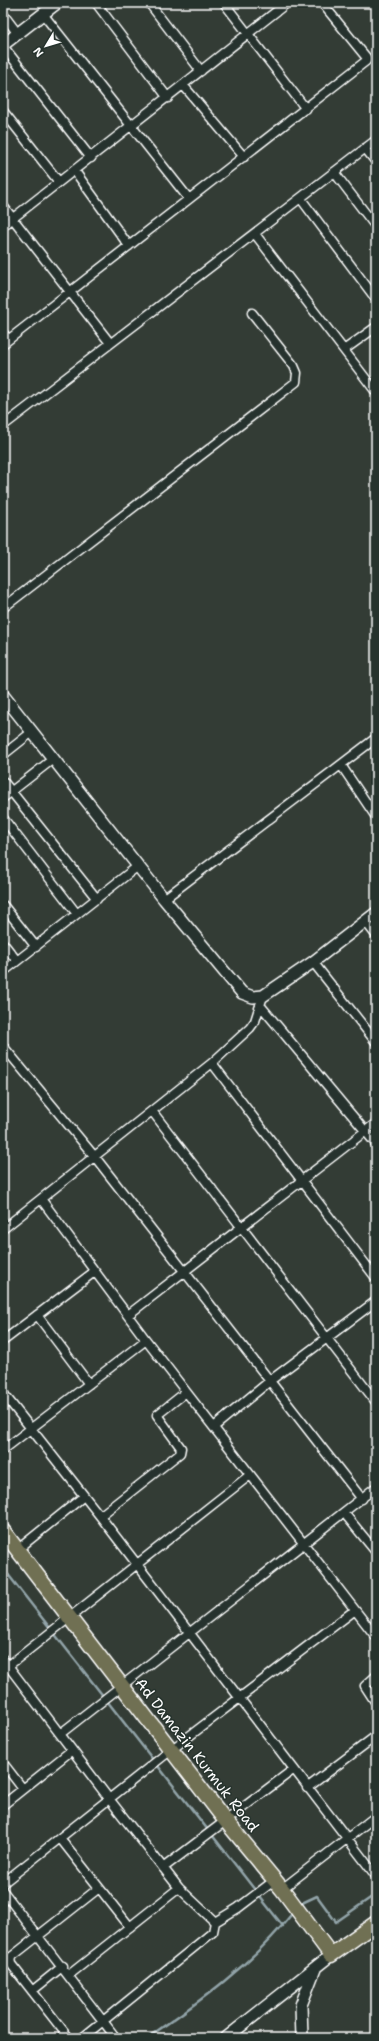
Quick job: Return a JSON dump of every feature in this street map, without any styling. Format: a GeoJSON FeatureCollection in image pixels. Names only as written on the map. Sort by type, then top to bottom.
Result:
{"type":"FeatureCollection","features":[{"type":"Feature","properties":{"kind":"highway","name":"Ad Damazin Kurmuk Road"},"geometry":{"type":"LineString","coordinates":[[8,1542],[225,1820],[279,1884],[331,1955]]}},
{"type":"Feature","properties":{"kind":"highway"},"geometry":{"type":"LineString","coordinates":[[331,1955],[376,1923]]}},
{"type":"Feature","properties":{"kind":"street"},"geometry":{"type":"LineString","coordinates":[[57,3],[3,46],[91,158]]}},
{"type":"Feature","properties":{"kind":"street"},"geometry":{"type":"LineString","coordinates":[[96,3],[168,98]]}},
{"type":"Feature","properties":{"kind":"street"},"geometry":{"type":"LineString","coordinates":[[149,3],[201,71]]}},
{"type":"Feature","properties":{"kind":"street"},"geometry":{"type":"LineString","coordinates":[[224,3],[306,109]]}},
{"type":"Feature","properties":{"kind":"street"},"geometry":{"type":"LineString","coordinates":[[3,226],[288,3]]}},
{"type":"Feature","properties":{"kind":"street"},"geometry":{"type":"LineString","coordinates":[[3,332],[6,342],[306,109],[367,59],[322,3]]}},
{"type":"Feature","properties":{"kind":"street"},"geometry":{"type":"LineString","coordinates":[[3,14],[18,34]]}},
{"type":"Feature","properties":{"kind":"street"},"geometry":{"type":"LineString","coordinates":[[43,14],[189,199]]}},
{"type":"Feature","properties":{"kind":"street"},"geometry":{"type":"LineString","coordinates":[[183,85],[244,157]]}},
{"type":"Feature","properties":{"kind":"street"},"geometry":{"type":"LineString","coordinates":[[3,111],[59,182]]}},
{"type":"Feature","properties":{"kind":"street"},"geometry":{"type":"LineString","coordinates":[[3,426],[376,140]]}},
{"type":"Feature","properties":{"kind":"street"},"geometry":{"type":"LineString","coordinates":[[365,148],[376,162]]}},
{"type":"Feature","properties":{"kind":"street"},"geometry":{"type":"LineString","coordinates":[[74,170],[129,246]]}},
{"type":"Feature","properties":{"kind":"street"},"geometry":{"type":"LineString","coordinates":[[334,172],[376,227]]}},
{"type":"Feature","properties":{"kind":"street"},"geometry":{"type":"LineString","coordinates":[[301,199],[376,299]]}},
{"type":"Feature","properties":{"kind":"street"},"geometry":{"type":"LineString","coordinates":[[3,206],[110,343]]}},
{"type":"Feature","properties":{"kind":"street"},"geometry":{"type":"LineString","coordinates":[[254,234],[376,392]]}},
{"type":"Feature","properties":{"kind":"street"},"geometry":{"type":"LineString","coordinates":[[3,608],[296,382],[297,373],[294,366],[252,313]]}},
{"type":"Feature","properties":{"kind":"street"},"geometry":{"type":"LineString","coordinates":[[344,350],[376,327]]}},
{"type":"Feature","properties":{"kind":"street"},"geometry":{"type":"LineString","coordinates":[[3,695],[164,899],[242,993],[262,1000],[376,1144]]}},
{"type":"Feature","properties":{"kind":"street"},"geometry":{"type":"LineString","coordinates":[[3,755],[32,732]]}},
{"type":"Feature","properties":{"kind":"street"},"geometry":{"type":"LineString","coordinates":[[164,899],[376,738]]}},
{"type":"Feature","properties":{"kind":"street"},"geometry":{"type":"LineString","coordinates":[[3,798],[53,758]]}},
{"type":"Feature","properties":{"kind":"street"},"geometry":{"type":"LineString","coordinates":[[341,765],[376,817]]}},
{"type":"Feature","properties":{"kind":"street"},"geometry":{"type":"LineString","coordinates":[[3,781],[97,898]]}},
{"type":"Feature","properties":{"kind":"street"},"geometry":{"type":"LineString","coordinates":[[3,818],[77,914]]}},
{"type":"Feature","properties":{"kind":"street"},"geometry":{"type":"LineString","coordinates":[[3,972],[138,866]]}},
{"type":"Feature","properties":{"kind":"street"},"geometry":{"type":"LineString","coordinates":[[3,905],[36,947]]}},
{"type":"Feature","properties":{"kind":"street"},"geometry":{"type":"LineString","coordinates":[[3,1229],[212,1063],[250,1028],[255,1021],[262,1000],[376,913]]}},
{"type":"Feature","properties":{"kind":"street"},"geometry":{"type":"LineString","coordinates":[[365,921],[376,935]]}},
{"type":"Feature","properties":{"kind":"street"},"geometry":{"type":"LineString","coordinates":[[3,943],[18,961]]}},
{"type":"Feature","properties":{"kind":"street"},"geometry":{"type":"LineString","coordinates":[[313,962],[376,1042]]}},
{"type":"Feature","properties":{"kind":"street"},"geometry":{"type":"LineString","coordinates":[[3,1046],[94,1157],[271,1380],[362,1499]]}},
{"type":"Feature","properties":{"kind":"street"},"geometry":{"type":"LineString","coordinates":[[212,1063],[376,1278]]}},
{"type":"Feature","properties":{"kind":"street"},"geometry":{"type":"LineString","coordinates":[[152,1111],[376,1402]]}},
{"type":"Feature","properties":{"kind":"street"},"geometry":{"type":"LineString","coordinates":[[128,1315],[376,1123]]}},
{"type":"Feature","properties":{"kind":"street"},"geometry":{"type":"LineString","coordinates":[[41,1199],[146,1340],[376,1637]]}},
{"type":"Feature","properties":{"kind":"street"},"geometry":{"type":"LineString","coordinates":[[3,1341],[94,1272]]}},
{"type":"Feature","properties":{"kind":"street"},"geometry":{"type":"LineString","coordinates":[[214,1427],[326,1337],[376,1301]]}},
{"type":"Feature","properties":{"kind":"street"},"geometry":{"type":"LineString","coordinates":[[37,1315],[89,1384]]}},
{"type":"Feature","properties":{"kind":"street"},"geometry":{"type":"LineString","coordinates":[[3,1450],[146,1340]]}},
{"type":"Feature","properties":{"kind":"street"},"geometry":{"type":"LineString","coordinates":[[100,1516],[180,1453],[181,1448],[157,1415],[186,1392]]}},
{"type":"Feature","properties":{"kind":"street"},"geometry":{"type":"LineString","coordinates":[[3,1393],[100,1516],[376,1876]]}},
{"type":"Feature","properties":{"kind":"street"},"geometry":{"type":"LineString","coordinates":[[6,1667],[250,1474]]}},
{"type":"Feature","properties":{"kind":"street"},"geometry":{"type":"LineString","coordinates":[[60,1734],[376,1487]]}},
{"type":"Feature","properties":{"kind":"street"},"geometry":{"type":"LineString","coordinates":[[8,1542],[84,1496]]}},
{"type":"Feature","properties":{"kind":"street"},"geometry":{"type":"LineString","coordinates":[[344,1513],[376,1552]]}},
{"type":"Feature","properties":{"kind":"street"},"geometry":{"type":"LineString","coordinates":[[3,1883],[110,1800],[171,1750],[355,1610]]}},
{"type":"Feature","properties":{"kind":"street"},"geometry":{"type":"LineString","coordinates":[[3,1658],[6,1667],[60,1734],[179,1888],[215,1922]]}},
{"type":"Feature","properties":{"kind":"street"},"geometry":{"type":"LineString","coordinates":[[376,1676],[365,1686],[376,1703]]}},
{"type":"Feature","properties":{"kind":"street"},"geometry":{"type":"LineString","coordinates":[[308,1788],[376,1736]]}},
{"type":"Feature","properties":{"kind":"street"},"geometry":{"type":"LineString","coordinates":[[3,1805],[72,1750]]}},
{"type":"Feature","properties":{"kind":"street"},"geometry":{"type":"LineString","coordinates":[[3,1763],[23,1789]]}},
{"type":"Feature","properties":{"kind":"street"},"geometry":{"type":"LineString","coordinates":[[163,1868],[294,1769]]}},
{"type":"Feature","properties":{"kind":"street"},"geometry":{"type":"LineString","coordinates":[[82,2038],[213,1932],[215,1922],[279,1884],[347,1838],[376,1816]]}},
{"type":"Feature","properties":{"kind":"street"},"geometry":{"type":"LineString","coordinates":[[60,1838],[130,1927]]}},
{"type":"Feature","properties":{"kind":"street"},"geometry":{"type":"LineString","coordinates":[[69,2038],[10,1961],[12,1956],[99,1888]]}},
{"type":"Feature","properties":{"kind":"street"},"geometry":{"type":"LineString","coordinates":[[69,1975],[179,1888]]}},
{"type":"Feature","properties":{"kind":"street"},"geometry":{"type":"LineString","coordinates":[[3,1891],[63,1966],[116,2038]]}},
{"type":"Feature","properties":{"kind":"street"},"geometry":{"type":"LineString","coordinates":[[226,2038],[331,1955]]}},
{"type":"Feature","properties":{"kind":"street"},"geometry":{"type":"LineString","coordinates":[[32,1991],[63,1966]]}},
{"type":"Feature","properties":{"kind":"street"},"geometry":{"type":"LineString","coordinates":[[302,2038],[301,2006],[316,1967]]}},
{"type":"Feature","properties":{"kind":"waterway"},"geometry":{"type":"LineString","coordinates":[[3,1568],[255,1890]]}},
{"type":"Feature","properties":{"kind":"waterway"},"geometry":{"type":"LineString","coordinates":[[302,1903],[317,1896],[336,1922],[376,1894]]}},
{"type":"Feature","properties":{"kind":"waterway"},"geometry":{"type":"LineString","coordinates":[[260,1897],[283,1926]]}},
{"type":"Feature","properties":{"kind":"waterway"},"geometry":{"type":"LineString","coordinates":[[147,2038],[224,1982],[259,1950],[291,1915]]}}]}
